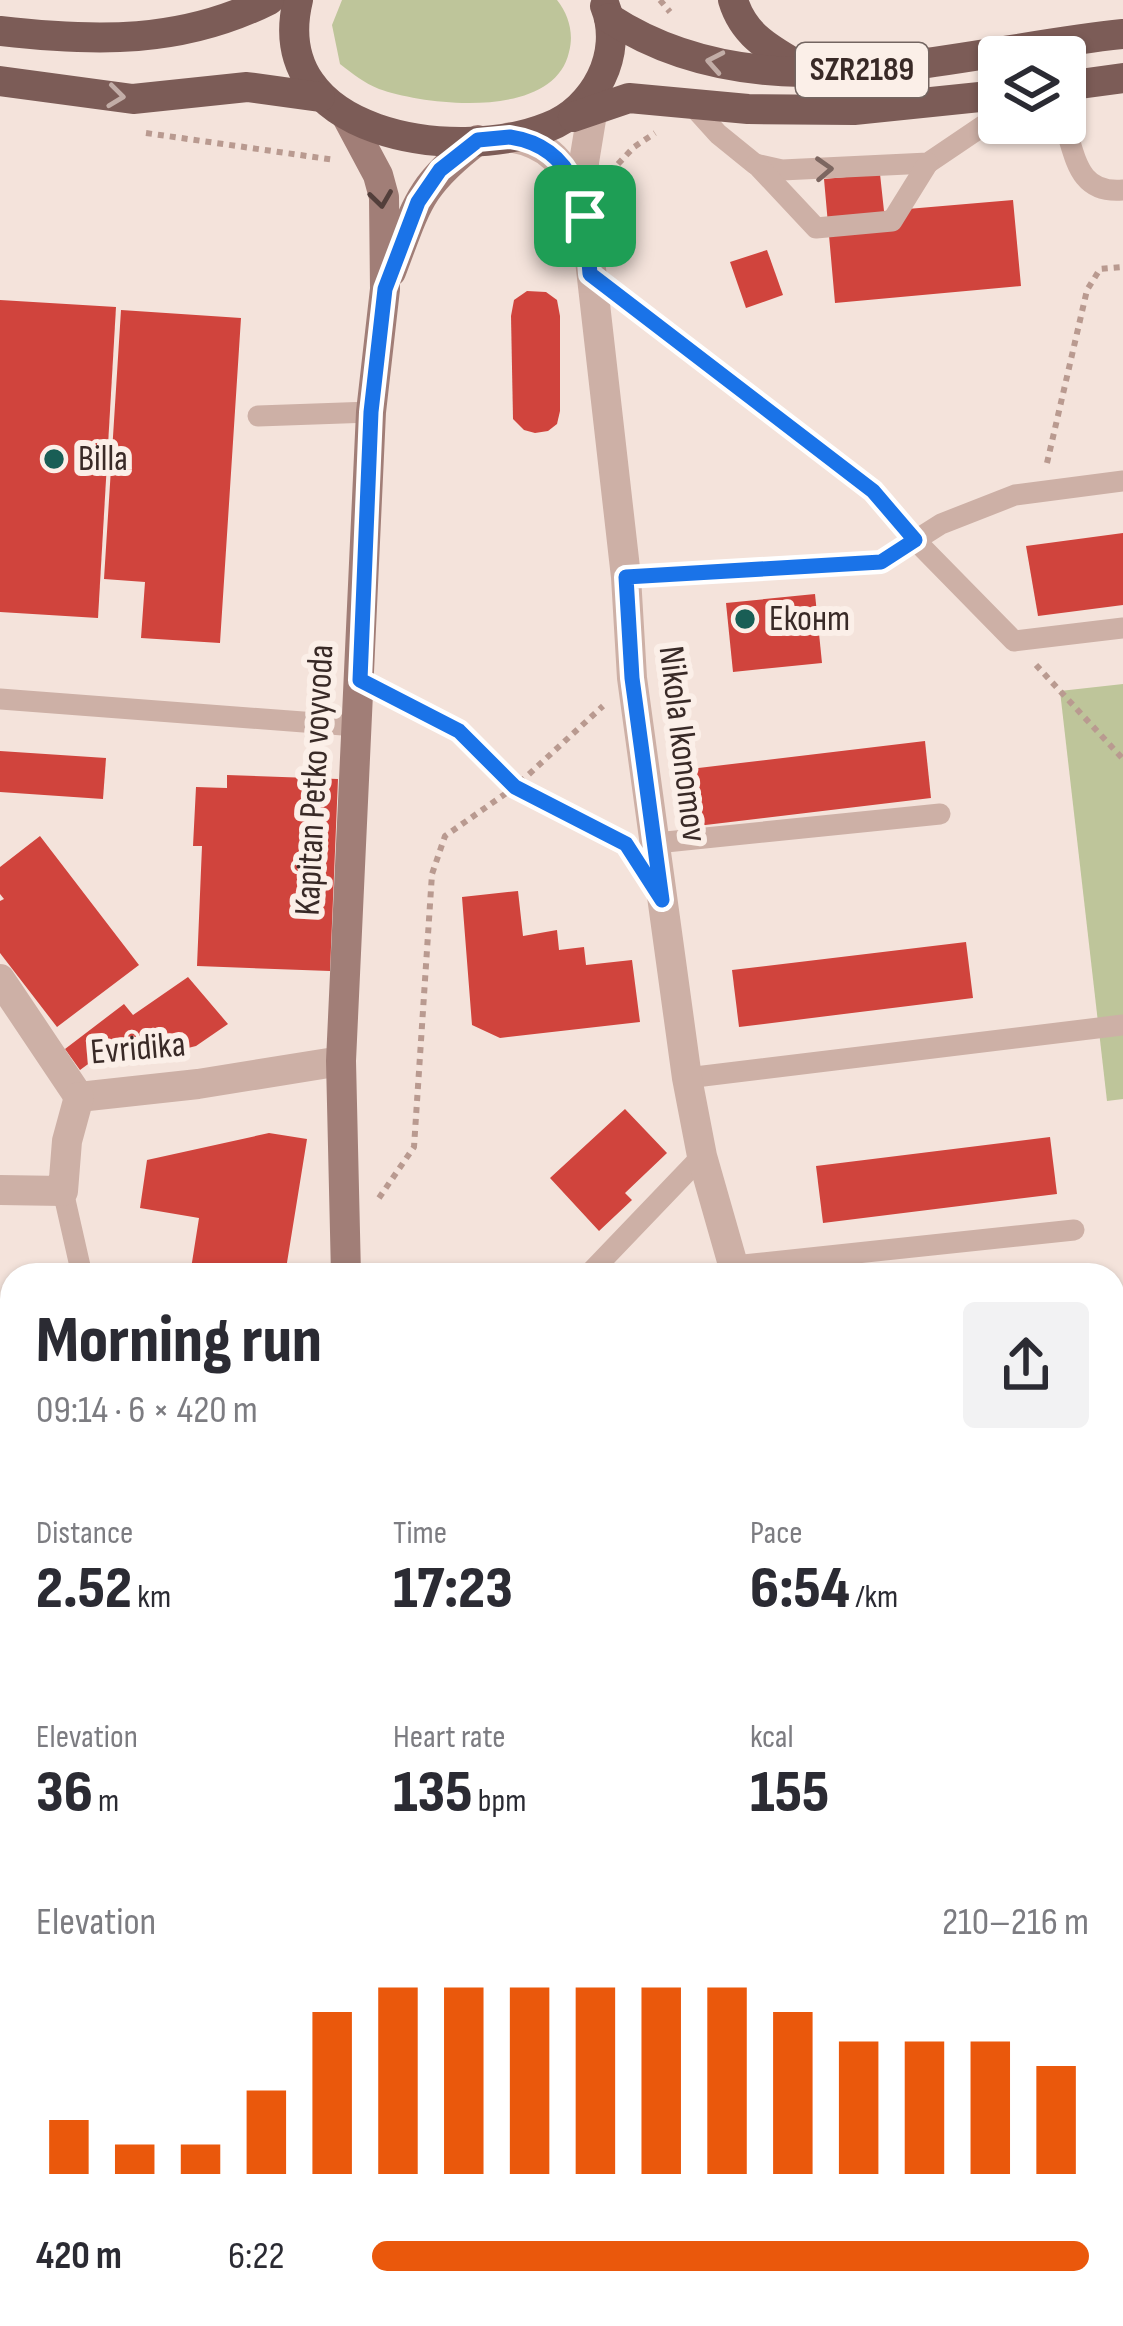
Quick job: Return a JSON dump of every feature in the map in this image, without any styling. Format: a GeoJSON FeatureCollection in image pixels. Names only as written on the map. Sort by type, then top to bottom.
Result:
{"type":"FeatureCollection","features":[{"type":"Feature","properties":{"kind":"main road"},"geometry":{"type":"LineString","coordinates":[[0,31],[65,39],[144,38],[196,28],[269,0]]}},
{"type":"Feature","properties":{"kind":"main road","name":"SZR2189"},"geometry":{"type":"LineString","coordinates":[[298,0],[293,31],[296,53],[302,72],[320,97],[346,117],[420,137],[478,140],[510,137],[562,121],[594,98],[608,61],[606,9]]}},
{"type":"Feature","properties":{"kind":"main road"},"geometry":{"type":"LineString","coordinates":[[733,0],[739,21],[751,35],[809,72]]}},
{"type":"Feature","properties":{"kind":"main road","name":"SZR2189"},"geometry":{"type":"LineString","coordinates":[[606,9],[673,53],[767,70],[809,72],[959,59],[1123,34]]}},
{"type":"Feature","properties":{"kind":"main road"},"geometry":{"type":"LineString","coordinates":[[1086,84],[1123,78]]}},
{"type":"Feature","properties":{"kind":"main road","name":"SZR2189"},"geometry":{"type":"LineString","coordinates":[[0,80],[134,99],[247,87],[320,97]]}},
{"type":"Feature","properties":{"kind":"main road","name":"SZR2189"},"geometry":{"type":"LineString","coordinates":[[594,98],[854,110],[978,96]]}},
{"type":"Feature","properties":{"kind":"main road","name":"Kapitan Petko voyvoda"},"geometry":{"type":"LineString","coordinates":[[346,117],[384,197],[385,289],[371,412],[341,1061],[346,1260]]}},
{"type":"Feature","properties":{"kind":"main road","name":"Kapitan Petko voyvoda"},"geometry":{"type":"LineString","coordinates":[[385,289],[424,189],[478,140]]}},
{"type":"Feature","properties":{"kind":"street","name":"Nikola Ikonomov"},"geometry":{"type":"LineString","coordinates":[[594,98],[584,163],[585,216],[626,577],[641,844],[702,1156],[733,1263]]}},
{"type":"Feature","properties":{"kind":"street","name":"Nikola Ikonomov"},"geometry":{"type":"LineString","coordinates":[[510,137],[531,140],[557,157],[567,169],[585,216]]}},
{"type":"Feature","properties":{"kind":"street","name":"Evridika"},"geometry":{"type":"LineString","coordinates":[[0,979],[79,1097],[341,1061]]}},
{"type":"Feature","properties":{"kind":"street"},"geometry":{"type":"LineString","coordinates":[[0,1190],[63,1191],[67,1141],[79,1097]]}},
{"type":"Feature","properties":{"kind":"lane"},"geometry":{"type":"LineString","coordinates":[[690,103],[816,228],[892,221],[928,163],[978,129]]}},
{"type":"Feature","properties":{"kind":"lane"},"geometry":{"type":"LineString","coordinates":[[1072,144],[1090,185],[1123,190]]}},
{"type":"Feature","properties":{"kind":"lane"},"geometry":{"type":"LineString","coordinates":[[755,164],[819,170],[928,163]]}},
{"type":"Feature","properties":{"kind":"lane"},"geometry":{"type":"LineString","coordinates":[[258,416],[371,412]]}},
{"type":"Feature","properties":{"kind":"lane"},"geometry":{"type":"LineString","coordinates":[[626,577],[881,562],[941,524],[1015,494],[1123,481]]}},
{"type":"Feature","properties":{"kind":"lane"},"geometry":{"type":"LineString","coordinates":[[915,540],[1014,641],[1123,628]]}},
{"type":"Feature","properties":{"kind":"lane"},"geometry":{"type":"LineString","coordinates":[[0,699],[356,726]]}},
{"type":"Feature","properties":{"kind":"lane"},"geometry":{"type":"LineString","coordinates":[[641,844],[940,814]]}},
{"type":"Feature","properties":{"kind":"lane"},"geometry":{"type":"LineString","coordinates":[[687,1078],[1123,1025]]}},
{"type":"Feature","properties":{"kind":"lane"},"geometry":{"type":"LineString","coordinates":[[599,1263],[702,1156]]}},
{"type":"Feature","properties":{"kind":"lane"},"geometry":{"type":"LineString","coordinates":[[63,1191],[79,1263]]}},
{"type":"Feature","properties":{"kind":"lane"},"geometry":{"type":"LineString","coordinates":[[794,1263],[1074,1230]]}},
{"type":"Feature","properties":{"kind":"path"},"geometry":{"type":"LineString","coordinates":[[660,0],[670,13],[683,18]]}},
{"type":"Feature","properties":{"kind":"path"},"geometry":{"type":"LineString","coordinates":[[618,164],[658,131]]}},
{"type":"Feature","properties":{"kind":"path"},"geometry":{"type":"LineString","coordinates":[[136,132],[342,161],[377,175]]}},
{"type":"Feature","properties":{"kind":"path"},"geometry":{"type":"LineString","coordinates":[[1040,491],[1088,290],[1100,269],[1123,267]]}},
{"type":"Feature","properties":{"kind":"path"},"geometry":{"type":"LineString","coordinates":[[590,274],[873,491],[915,540]]}},
{"type":"Feature","properties":{"kind":"path"},"geometry":{"type":"LineString","coordinates":[[1014,641],[1123,759]]}},
{"type":"Feature","properties":{"kind":"path"},"geometry":{"type":"LineString","coordinates":[[346,1260],[414,1147],[432,874],[445,836],[515,787],[632,678]]}},
{"type":"Feature","properties":{"kind":"path"},"geometry":{"type":"LineString","coordinates":[[360,680],[459,731],[515,787],[641,844]]}},
{"type":"Feature","properties":{"kind":"green space"},"geometry":{"type":"Polygon","coordinates":[[[342,0],[557,0],[569,25],[569,52],[558,74],[540,89],[515,98],[456,103],[400,95],[368,84],[340,64],[332,25],[342,0]]]}},
{"type":"Feature","properties":{"kind":"green space"},"geometry":{"type":"Polygon","coordinates":[[[1123,684],[1123,1099],[1107,1101],[1060,691],[1123,684]]]}},
{"type":"Feature","properties":{"kind":"building"},"geometry":{"type":"Polygon","coordinates":[[[880,174],[884,211],[1013,200],[1021,286],[835,303],[824,179],[880,174]]]}},
{"type":"Feature","properties":{"kind":"building"},"geometry":{"type":"Polygon","coordinates":[[[767,250],[783,295],[746,308],[730,262],[767,250]]]}},
{"type":"Feature","properties":{"kind":"building"},"geometry":{"type":"Polygon","coordinates":[[[527,291],[546,292],[557,300],[560,316],[560,411],[557,424],[535,433],[513,419],[511,316],[514,300],[527,291]]]}},
{"type":"Feature","properties":{"kind":"building","name":"Billa"},"geometry":{"type":"Polygon","coordinates":[[[0,300],[116,307],[98,618],[0,612],[0,300]]]}},
{"type":"Feature","properties":{"kind":"building"},"geometry":{"type":"Polygon","coordinates":[[[121,310],[241,318],[220,643],[141,638],[145,582],[104,579],[121,310]]]}},
{"type":"Feature","properties":{"kind":"building"},"geometry":{"type":"Polygon","coordinates":[[[1123,533],[1123,605],[1038,616],[1026,546],[1123,533]]]}},
{"type":"Feature","properties":{"kind":"building"},"geometry":{"type":"Polygon","coordinates":[[[815,594],[822,663],[733,672],[726,603],[815,594]]]}},
{"type":"Feature","properties":{"kind":"building"},"geometry":{"type":"Polygon","coordinates":[[[925,741],[931,798],[697,826],[690,769],[925,741]]]}},
{"type":"Feature","properties":{"kind":"building"},"geometry":{"type":"Polygon","coordinates":[[[0,751],[106,758],[103,799],[0,792],[0,751]]]}},
{"type":"Feature","properties":{"kind":"building"},"geometry":{"type":"Polygon","coordinates":[[[227,775],[338,779],[330,971],[197,966],[202,846],[193,846],[196,787],[227,788],[227,775]]]}},
{"type":"Feature","properties":{"kind":"building"},"geometry":{"type":"Polygon","coordinates":[[[40,836],[139,965],[57,1027],[0,953],[0,901],[4,899],[0,867],[40,836]]]}},
{"type":"Feature","properties":{"kind":"building"},"geometry":{"type":"Polygon","coordinates":[[[518,891],[523,936],[557,930],[559,950],[584,947],[586,965],[632,960],[640,1022],[500,1038],[472,1025],[462,897],[518,891]]]}},
{"type":"Feature","properties":{"kind":"building"},"geometry":{"type":"Polygon","coordinates":[[[966,942],[973,998],[739,1027],[732,970],[966,942]]]}},
{"type":"Feature","properties":{"kind":"building"},"geometry":{"type":"Polygon","coordinates":[[[188,977],[228,1024],[196,1046],[147,1052],[118,1066],[108,1065],[99,1056],[80,1070],[65,1049],[124,1004],[133,1015],[188,977]]]}},
{"type":"Feature","properties":{"kind":"building"},"geometry":{"type":"Polygon","coordinates":[[[625,1109],[667,1153],[625,1193],[632,1200],[599,1231],[550,1178],[625,1109]]]}},
{"type":"Feature","properties":{"kind":"building"},"geometry":{"type":"Polygon","coordinates":[[[269,1133],[307,1139],[287,1263],[192,1263],[199,1218],[140,1208],[147,1160],[269,1133]]]}},
{"type":"Feature","properties":{"kind":"building"},"geometry":{"type":"Polygon","coordinates":[[[1050,1137],[1057,1194],[823,1223],[816,1166],[1050,1137]]]}},
{"type":"Feature","properties":{"kind":"place","name":"Billa"},"geometry":{"type":"Point","coordinates":[54,459]}},
{"type":"Feature","properties":{"kind":"place","name":"Еконт"},"geometry":{"type":"Point","coordinates":[745,619]}},
{"type":"Feature","properties":{"kind":"route"},"geometry":{"type":"LineString","coordinates":[[478,140],[531,140],[567,169],[585,216],[590,274],[873,491],[915,540],[881,562],[626,577],[632,678],[662,900],[626,844],[515,787],[459,731],[360,680],[371,412],[385,289],[424,189],[478,140]]}}]}
